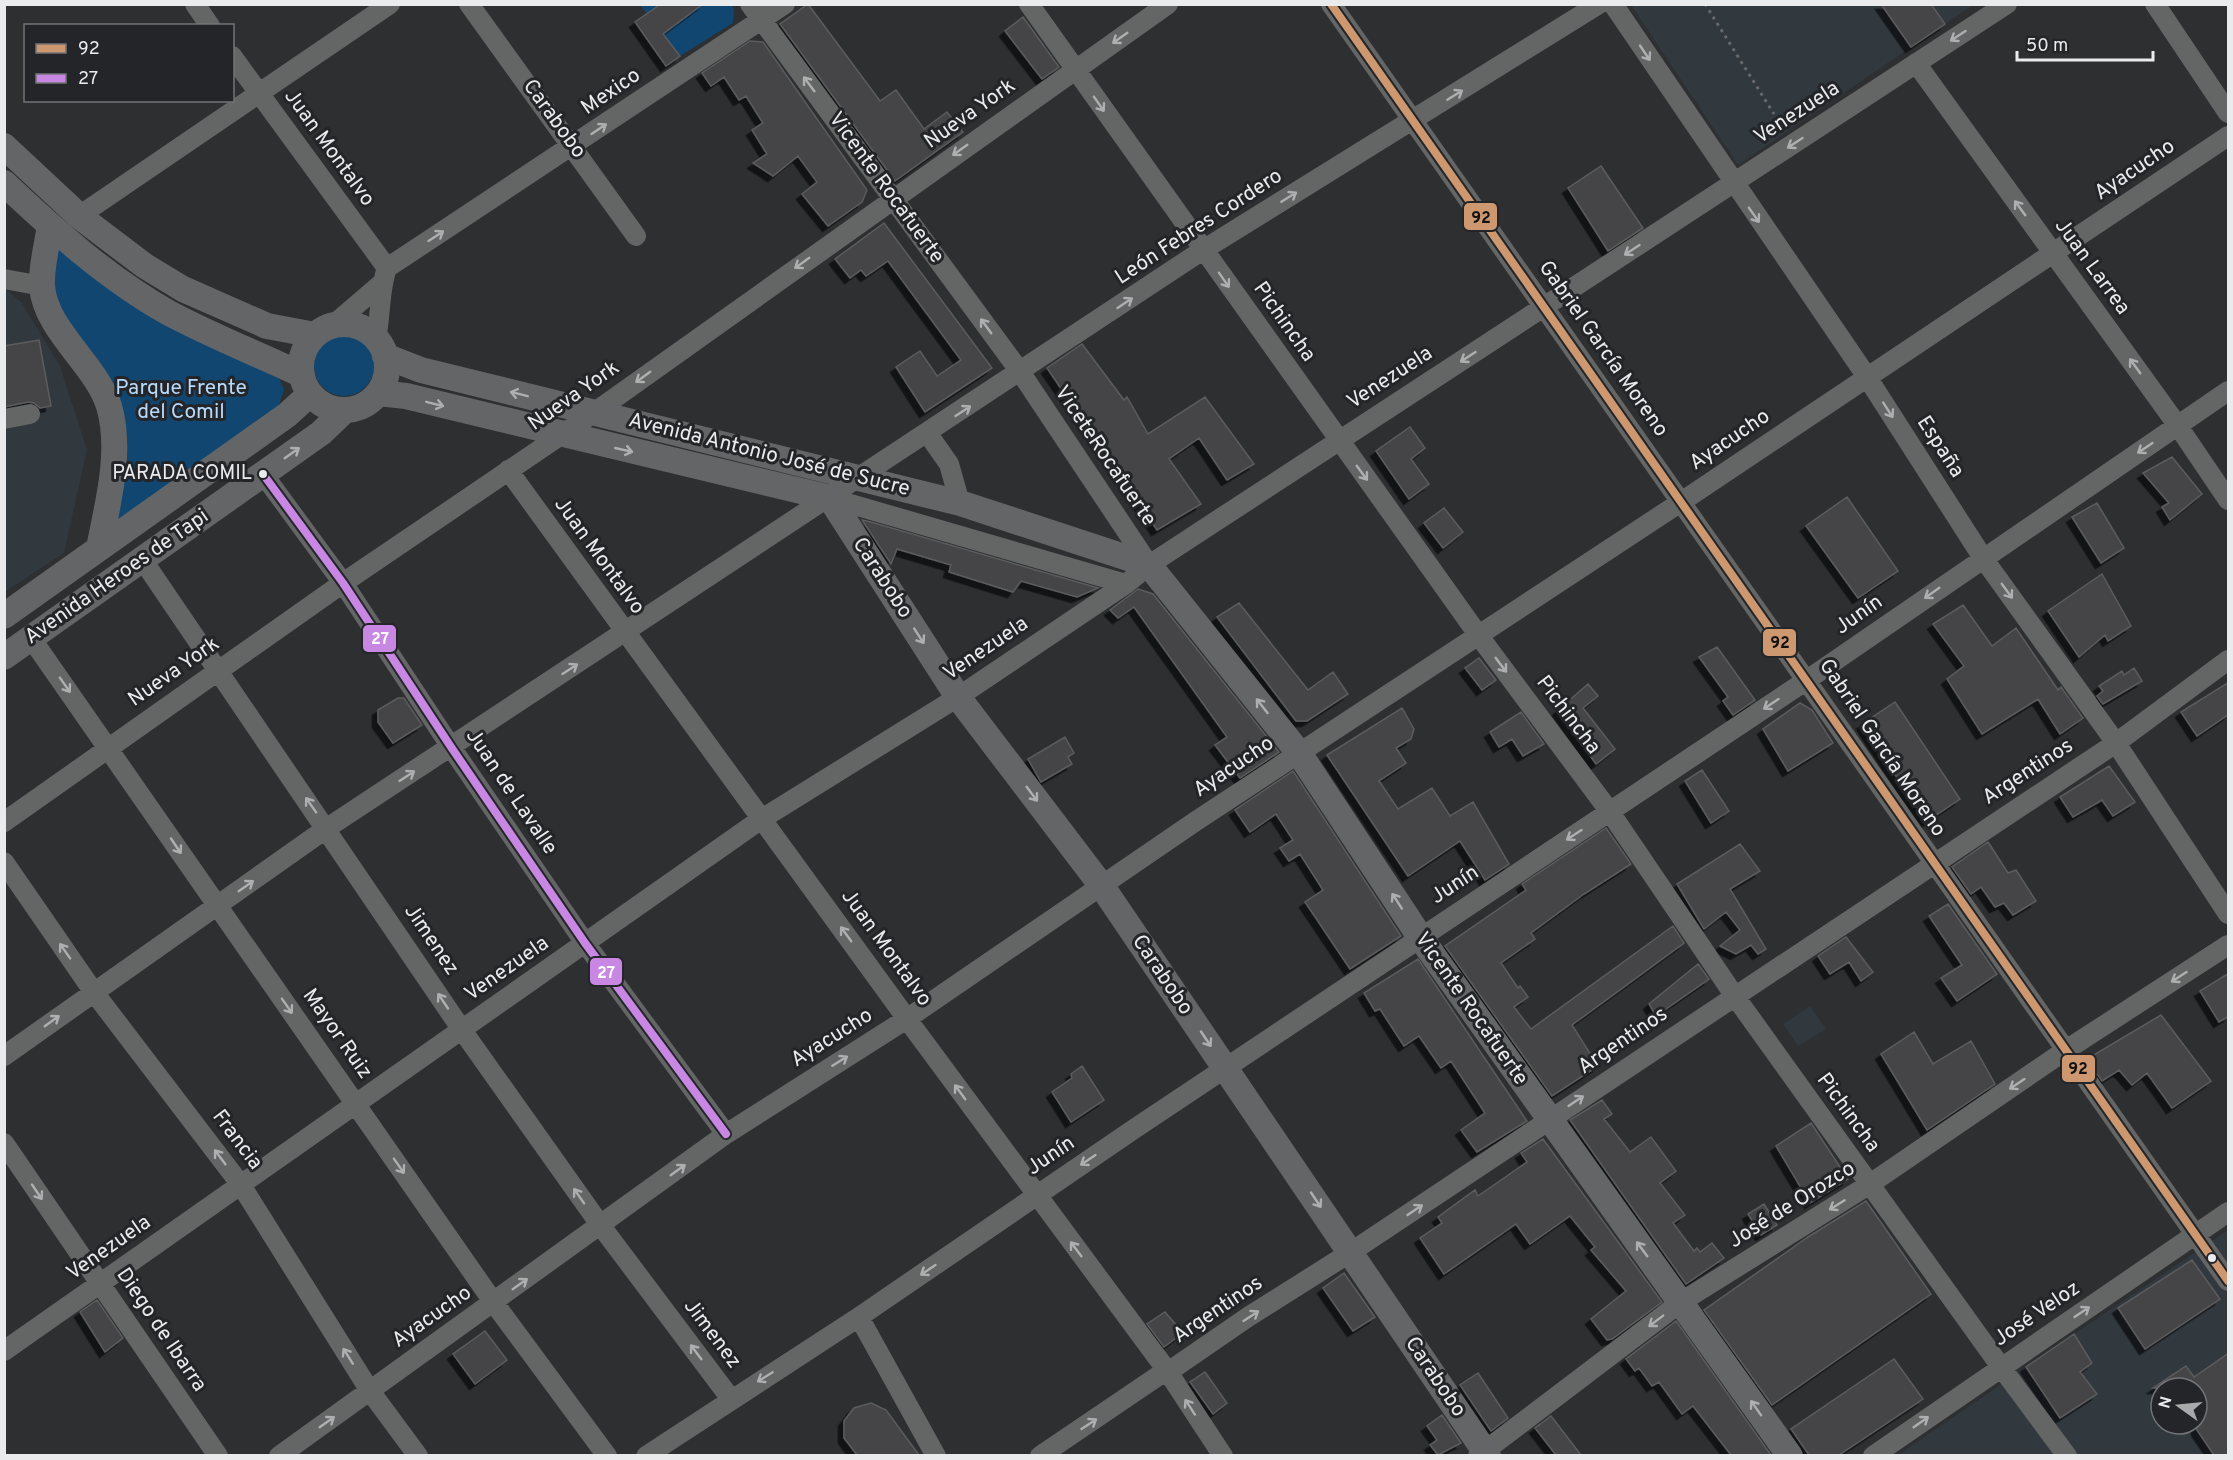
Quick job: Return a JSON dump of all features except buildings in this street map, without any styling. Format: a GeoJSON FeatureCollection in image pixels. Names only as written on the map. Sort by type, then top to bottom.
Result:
{"type":"FeatureCollection","features":[{"type":"Feature","properties":{"kind":"main road"},"geometry":{"type":"LineString","coordinates":[[4,146],[79,216],[145,266],[183,289],[267,326],[324,330],[357,326],[381,347],[385,379],[378,393],[367,403],[345,410],[329,407],[306,384],[277,363],[170,314],[129,288],[50,226],[4,183]]}},
{"type":"Feature","properties":{"kind":"main road"},"geometry":{"type":"LineString","coordinates":[[50,226],[42,286],[50,313],[91,371],[108,406],[114,450],[109,499],[99,548]]}},
{"type":"Feature","properties":{"kind":"main road"},"geometry":{"type":"LineString","coordinates":[[306,384],[303,353],[324,330]]}},
{"type":"Feature","properties":{"kind":"main road","name":"Avenida Antonio José de Sucre"},"geometry":{"type":"LineString","coordinates":[[381,347],[421,370],[960,503],[1149,565]]}},
{"type":"Feature","properties":{"kind":"main road"},"geometry":{"type":"LineString","coordinates":[[277,363],[288,381],[290,391],[284,414],[279,421]]}},
{"type":"Feature","properties":{"kind":"main road","name":"Avenida Heroes de Tapi"},"geometry":{"type":"LineString","coordinates":[[4,616],[279,421],[306,384]]}},
{"type":"Feature","properties":{"kind":"main road","name":"Avenida Antonio José de Sucre"},"geometry":{"type":"LineString","coordinates":[[378,393],[406,396],[559,435],[830,498]]}},
{"type":"Feature","properties":{"kind":"main road","name":"Avenida Heroes de Tapi"},"geometry":{"type":"LineString","coordinates":[[4,657],[321,433],[345,410]]}},
{"type":"Feature","properties":{"kind":"main road","name":"Carabobo"},"geometry":{"type":"LineString","coordinates":[[830,498],[958,697],[1101,885],[1351,1252],[1484,1454]]}},
{"type":"Feature","properties":{"kind":"main road","name":"Vicente Rocafuerte"},"geometry":{"type":"LineString","coordinates":[[1149,565],[1299,753],[1420,937],[1790,1455]]}},
{"type":"Feature","properties":{"kind":"street"},"geometry":{"type":"LineString","coordinates":[[195,4],[209,24]]}},
{"type":"Feature","properties":{"kind":"street"},"geometry":{"type":"LineString","coordinates":[[79,216],[390,4]]}},
{"type":"Feature","properties":{"kind":"street","name":"Carabobo"},"geometry":{"type":"LineString","coordinates":[[469,4],[574,146],[636,236]]}},
{"type":"Feature","properties":{"kind":"street","name":"Mexico"},"geometry":{"type":"LineString","coordinates":[[324,330],[384,276],[574,146],[756,12],[785,4]]}},
{"type":"Feature","properties":{"kind":"street","name":"Pichincha"},"geometry":{"type":"LineString","coordinates":[[1029,4],[1479,636],[1610,812],[1734,995],[2001,1368],[2067,1455]]}},
{"type":"Feature","properties":{"kind":"street","name":"Nueva York"},"geometry":{"type":"LineString","coordinates":[[4,822],[343,583],[595,412],[1168,4]]}},
{"type":"Feature","properties":{"kind":"street","name":"Gabriel García Moreno"},"geometry":{"type":"LineString","coordinates":[[1332,4],[1807,680],[1932,863],[2229,1281]]}},
{"type":"Feature","properties":{"kind":"street","name":"León Febres Cordero"},"geometry":{"type":"LineString","coordinates":[[4,1056],[327,828],[1021,373],[1203,250],[1599,4]]}},
{"type":"Feature","properties":{"kind":"street","name":"España"},"geometry":{"type":"LineString","coordinates":[[1613,4],[1733,184],[1867,377],[1983,558],[2116,742],[2229,915]]}},
{"type":"Feature","properties":{"kind":"street","name":"Venezuela"},"geometry":{"type":"LineString","coordinates":[[4,1351],[763,818],[958,697],[1126,584],[1149,565],[2007,4]]}},
{"type":"Feature","properties":{"kind":"street"},"geometry":{"type":"LineString","coordinates":[[2155,4],[2229,113]]}},
{"type":"Feature","properties":{"kind":"street","name":"Vicente Rocafuerte"},"geometry":{"type":"LineString","coordinates":[[756,12],[1021,373]]}},
{"type":"Feature","properties":{"kind":"street","name":"Juan Montalvo"},"geometry":{"type":"LineString","coordinates":[[234,59],[384,276]]}},
{"type":"Feature","properties":{"kind":"street","name":"Juan Larrea"},"geometry":{"type":"LineString","coordinates":[[1916,63],[2229,500]]}},
{"type":"Feature","properties":{"kind":"street","name":"Ayacucho"},"geometry":{"type":"LineString","coordinates":[[279,1455],[494,1303],[726,1134],[906,1019],[1101,885],[2229,136]]}},
{"type":"Feature","properties":{"kind":"street"},"geometry":{"type":"LineString","coordinates":[[381,347],[384,276]]}},
{"type":"Feature","properties":{"kind":"street"},"geometry":{"type":"LineString","coordinates":[[4,279],[42,286]]}},
{"type":"Feature","properties":{"kind":"street","name":"ViceteRocafuerte"},"geometry":{"type":"LineString","coordinates":[[1021,373],[1149,565]]}},
{"type":"Feature","properties":{"kind":"street","name":"Junín"},"geometry":{"type":"LineString","coordinates":[[646,1455],[859,1317],[1036,1195],[1807,680],[2229,392]]}},
{"type":"Feature","properties":{"kind":"street"},"geometry":{"type":"LineString","coordinates":[[4,419],[30,414]]}},
{"type":"Feature","properties":{"kind":"street"},"geometry":{"type":"LineString","coordinates":[[928,434],[949,464],[960,503]]}},
{"type":"Feature","properties":{"kind":"street","name":"Juan Montalvo"},"geometry":{"type":"LineString","coordinates":[[508,470],[625,633],[763,818],[906,1019],[1168,1372],[1222,1455]]}},
{"type":"Feature","properties":{"kind":"street","name":"Juan de Lavalle"},"geometry":{"type":"LineString","coordinates":[[263,474],[343,583],[451,747],[585,943],[726,1134]]}},
{"type":"Feature","properties":{"kind":"street","name":"Avenida Antonio José de Sucre"},"geometry":{"type":"LineString","coordinates":[[830,498],[1126,584]]}},
{"type":"Feature","properties":{"kind":"street","name":"Jimenez"},"geometry":{"type":"LineString","coordinates":[[142,559],[327,828],[462,1030],[601,1226],[731,1399]]}},
{"type":"Feature","properties":{"kind":"street","name":"Mayor Ruiz"},"geometry":{"type":"LineString","coordinates":[[32,638],[494,1303],[607,1455]]}},
{"type":"Feature","properties":{"kind":"street","name":"Argentinos"},"geometry":{"type":"LineString","coordinates":[[1040,1455],[1248,1317],[1351,1252],[2116,742],[2229,660]]}},
{"type":"Feature","properties":{"kind":"street","name":"Francia"},"geometry":{"type":"LineString","coordinates":[[4,862],[93,991],[241,1185],[369,1391],[418,1455]]}},
{"type":"Feature","properties":{"kind":"street","name":"José de Orozco"},"geometry":{"type":"LineString","coordinates":[[1484,1454],[1681,1302],[1870,1184],[2066,1050],[2229,945]]}},
{"type":"Feature","properties":{"kind":"street","name":"Diego de Ibarra"},"geometry":{"type":"LineString","coordinates":[[4,1143],[218,1455]]}},
{"type":"Feature","properties":{"kind":"street","name":"José Veloz"},"geometry":{"type":"LineString","coordinates":[[1873,1455],[2229,1212]]}},
{"type":"Feature","properties":{"kind":"street"},"geometry":{"type":"LineString","coordinates":[[859,1317],[936,1455]]}},
{"type":"Feature","properties":{"kind":"path"},"geometry":{"type":"LineString","coordinates":[[1705,4],[1774,114]]}},
{"type":"Feature","properties":{"kind":"shaded area"},"geometry":{"type":"Polygon","coordinates":[[[1631,5],[1973,5],[1738,165],[1631,5]]]}},
{"type":"Feature","properties":{"kind":"shaded area"},"geometry":{"type":"Polygon","coordinates":[[[5,288],[22,303],[60,366],[87,450],[64,553],[5,592],[5,288]]]}},
{"type":"Feature","properties":{"kind":"shaded area"},"geometry":{"type":"Polygon","coordinates":[[[1810,1006],[1826,1029],[1798,1046],[1783,1024],[1810,1006]]]}},
{"type":"Feature","properties":{"kind":"shaded area"},"geometry":{"type":"Polygon","coordinates":[[[2228,1230],[2228,1455],[1897,1456],[2074,1334],[2228,1230]]]}},
{"type":"Feature","properties":{"kind":"green space"},"geometry":{"type":"Polygon","coordinates":[[[640,5],[731,5],[734,9],[733,23],[680,56],[640,5]]]}},
{"type":"Feature","properties":{"kind":"green space","name":"Parque Frente del Comil"},"geometry":{"type":"Polygon","coordinates":[[[54,244],[272,372],[280,380],[284,390],[277,410],[110,529],[123,451],[69,322],[52,293],[54,244]]]}},
{"type":"Feature","properties":{"kind":"green space"},"geometry":{"type":"Polygon","coordinates":[[[344,336],[361,341],[369,349],[374,366],[369,383],[361,391],[344,396],[327,391],[319,383],[314,366],[319,349],[327,341],[344,336]]]}},
{"type":"Feature","properties":{"kind":"transit line","name":"92"},"geometry":{"type":"LineString","coordinates":[[1331,4],[2228,1281]]}},
{"type":"Feature","properties":{"kind":"transit line","name":"27"},"geometry":{"type":"LineString","coordinates":[[263,474],[343,583],[451,747],[585,943],[726,1134]]}},
{"type":"Feature","properties":{"kind":"place","name":"PARADA COMIL"},"geometry":{"type":"Point","coordinates":[263,474]}}]}
